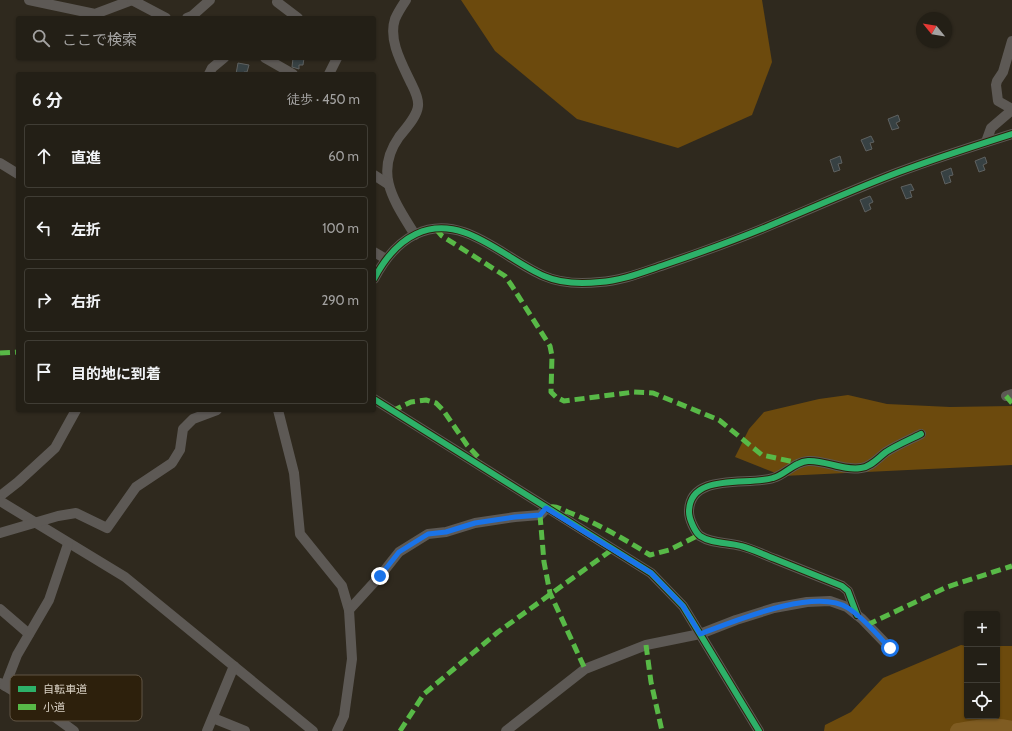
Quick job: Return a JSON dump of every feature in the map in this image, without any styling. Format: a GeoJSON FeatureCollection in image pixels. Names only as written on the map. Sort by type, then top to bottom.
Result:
{"type":"FeatureCollection","features":[{"type":"Feature","properties":{"kind":"street"},"geometry":{"type":"LineString","coordinates":[[29,0],[95,14],[132,0],[162,16]]}},
{"type":"Feature","properties":{"kind":"street"},"geometry":{"type":"LineString","coordinates":[[192,16],[210,0]]}},
{"type":"Feature","properties":{"kind":"street"},"geometry":{"type":"LineString","coordinates":[[406,0],[396,19],[393,33],[398,56],[416,94],[418,106],[413,118],[396,142],[389,158],[386,174],[388,184],[396,204],[415,235]]}},
{"type":"Feature","properties":{"kind":"street"},"geometry":{"type":"LineString","coordinates":[[277,2],[295,16]]}},
{"type":"Feature","properties":{"kind":"street"},"geometry":{"type":"LineString","coordinates":[[986,142],[991,128],[1012,110],[998,101],[996,86],[997,81],[1003,72],[1012,41]]}},
{"type":"Feature","properties":{"kind":"street"},"geometry":{"type":"LineString","coordinates":[[210,72],[212,68],[222,60]]}},
{"type":"Feature","properties":{"kind":"street"},"geometry":{"type":"LineString","coordinates":[[268,60],[290,72]]}},
{"type":"Feature","properties":{"kind":"street"},"geometry":{"type":"LineString","coordinates":[[330,72],[336,60]]}},
{"type":"Feature","properties":{"kind":"street"},"geometry":{"type":"LineString","coordinates":[[376,276],[394,249],[408,238],[422,231],[436,229],[450,229],[465,232],[545,277],[560,281],[579,283],[602,282],[634,275],[727,244],[899,172],[1012,134]]}},
{"type":"Feature","properties":{"kind":"street"},"geometry":{"type":"LineString","coordinates":[[0,163],[16,173]]}},
{"type":"Feature","properties":{"kind":"street"},"geometry":{"type":"LineString","coordinates":[[376,176],[388,184]]}},
{"type":"Feature","properties":{"kind":"street"},"geometry":{"type":"LineString","coordinates":[[376,253],[386,259]]}},
{"type":"Feature","properties":{"kind":"street"},"geometry":{"type":"LineString","coordinates":[[376,400],[651,573],[683,606],[759,731]]}},
{"type":"Feature","properties":{"kind":"street"},"geometry":{"type":"LineString","coordinates":[[0,496],[18,482],[54,448],[75,412]]}},
{"type":"Feature","properties":{"kind":"street"},"geometry":{"type":"LineString","coordinates":[[0,533],[58,516],[76,513],[107,528],[136,487],[172,463],[180,450],[183,429],[193,420],[212,412]]}},
{"type":"Feature","properties":{"kind":"street"},"geometry":{"type":"LineString","coordinates":[[279,412],[294,473],[300,534],[342,586],[349,610],[352,659],[344,716],[337,731]]}},
{"type":"Feature","properties":{"kind":"street"},"geometry":{"type":"LineString","coordinates":[[857,615],[848,591],[842,586],[741,546],[708,540],[699,535],[693,525],[689,512],[691,501],[698,491],[709,485],[772,479],[785,473],[799,463],[807,461],[824,462],[849,469],[862,468],[872,464],[886,452],[921,434]]}},
{"type":"Feature","properties":{"kind":"street"},"geometry":{"type":"LineString","coordinates":[[0,501],[68,544],[125,577],[313,731]]}},
{"type":"Feature","properties":{"kind":"street"},"geometry":{"type":"LineString","coordinates":[[349,610],[380,576],[399,552],[428,534],[446,532],[475,523],[540,515],[546,508]]}},
{"type":"Feature","properties":{"kind":"street"},"geometry":{"type":"LineString","coordinates":[[3,684],[29,634],[49,600],[68,544]]}},
{"type":"Feature","properties":{"kind":"street"},"geometry":{"type":"LineString","coordinates":[[506,731],[585,669],[646,645],[700,634],[736,620],[774,608],[807,602],[830,601],[847,607],[890,648]]}},
{"type":"Feature","properties":{"kind":"street"},"geometry":{"type":"LineString","coordinates":[[0,609],[29,634]]}},
{"type":"Feature","properties":{"kind":"street"},"geometry":{"type":"LineString","coordinates":[[207,731],[234,666]]}},
{"type":"Feature","properties":{"kind":"street"},"geometry":{"type":"LineString","coordinates":[[213,718],[245,731]]}},
{"type":"Feature","properties":{"kind":"street"},"geometry":{"type":"LineString","coordinates":[[60,721],[74,731]]}},
{"type":"Feature","properties":{"kind":"shaded area"},"geometry":{"type":"Polygon","coordinates":[[[461,0],[762,0],[772,62],[752,115],[678,148],[577,119],[495,51],[461,0]]]}},
{"type":"Feature","properties":{"kind":"shaded area"},"geometry":{"type":"Polygon","coordinates":[[[848,395],[887,404],[950,407],[1012,406],[1012,465],[783,476],[735,457],[749,429],[764,412],[819,399],[848,395]]]}},
{"type":"Feature","properties":{"kind":"shaded area"},"geometry":{"type":"Polygon","coordinates":[[[961,645],[964,646],[964,719],[1000,719],[1000,646],[1012,646],[1012,731],[824,731],[825,725],[851,712],[883,678],[961,645]]]}},
{"type":"Feature","properties":{"kind":"building"},"geometry":{"type":"Polygon","coordinates":[[[293,60],[304,60],[303,65],[299,65],[299,69],[292,67],[293,60]]]}},
{"type":"Feature","properties":{"kind":"building"},"geometry":{"type":"Polygon","coordinates":[[[238,63],[249,65],[247,72],[236,72],[238,63]]]}},
{"type":"Feature","properties":{"kind":"building"},"geometry":{"type":"Polygon","coordinates":[[[898,115],[900,121],[896,123],[899,128],[892,130],[888,119],[898,115]]]}},
{"type":"Feature","properties":{"kind":"building"},"geometry":{"type":"Polygon","coordinates":[[[871,136],[874,142],[870,143],[872,149],[866,151],[861,140],[871,136]]]}},
{"type":"Feature","properties":{"kind":"building"},"geometry":{"type":"Polygon","coordinates":[[[840,156],[842,163],[838,164],[840,170],[834,172],[830,160],[840,156]]]}},
{"type":"Feature","properties":{"kind":"building"},"geometry":{"type":"Polygon","coordinates":[[[985,157],[987,163],[983,165],[985,170],[979,172],[975,161],[985,157]]]}},
{"type":"Feature","properties":{"kind":"building"},"geometry":{"type":"Polygon","coordinates":[[[951,168],[953,175],[949,176],[951,182],[945,184],[941,172],[951,168]]]}},
{"type":"Feature","properties":{"kind":"building"},"geometry":{"type":"Polygon","coordinates":[[[911,184],[914,190],[910,191],[912,197],[906,199],[901,187],[911,184]]]}},
{"type":"Feature","properties":{"kind":"building"},"geometry":{"type":"Polygon","coordinates":[[[870,196],[873,202],[869,204],[871,209],[865,212],[860,200],[870,196]]]}},
{"type":"Feature","properties":{"kind":"waterway"},"geometry":{"type":"LineString","coordinates":[[958,731],[992,727],[1012,729]]}},
{"type":"Feature","properties":{"kind":"marked path"},"geometry":{"type":"LineString","coordinates":[[436,229],[442,236],[505,276],[550,346],[552,356],[551,392],[556,397],[564,401],[634,392],[653,393],[719,420],[762,455],[799,463]]}},
{"type":"Feature","properties":{"kind":"marked path"},"geometry":{"type":"LineString","coordinates":[[0,353],[16,352]]}},
{"type":"Feature","properties":{"kind":"marked path"},"geometry":{"type":"LineString","coordinates":[[1006,396],[1012,403]]}},
{"type":"Feature","properties":{"kind":"marked path"},"geometry":{"type":"LineString","coordinates":[[392,411],[411,402],[426,400],[436,403],[443,410],[467,445],[479,458],[479,465]]}},
{"type":"Feature","properties":{"kind":"marked path"},"geometry":{"type":"LineString","coordinates":[[551,507],[557,508],[600,526],[650,555],[669,550],[699,535]]}},
{"type":"Feature","properties":{"kind":"marked path"},"geometry":{"type":"LineString","coordinates":[[540,515],[544,562],[550,593],[585,669]]}},
{"type":"Feature","properties":{"kind":"marked path"},"geometry":{"type":"LineString","coordinates":[[400,731],[424,694],[498,632],[613,549]]}},
{"type":"Feature","properties":{"kind":"marked path"},"geometry":{"type":"LineString","coordinates":[[867,625],[947,587],[1012,566]]}},
{"type":"Feature","properties":{"kind":"marked path"},"geometry":{"type":"LineString","coordinates":[[646,645],[651,682],[662,731]]}},
{"type":"Feature","properties":{"kind":"cycle path"},"geometry":{"type":"LineString","coordinates":[[376,276],[382,265],[397,247],[409,238],[416,234],[433,229],[450,229],[467,233],[483,240],[529,268],[551,279],[572,283],[616,280],[640,273],[762,229],[899,172],[1012,134]]}},
{"type":"Feature","properties":{"kind":"cycle path"},"geometry":{"type":"LineString","coordinates":[[376,400],[651,573],[683,606],[759,731]]}},
{"type":"Feature","properties":{"kind":"cycle path"},"geometry":{"type":"LineString","coordinates":[[857,615],[848,591],[842,586],[750,549],[715,542],[700,536],[694,528],[690,518],[689,512],[692,499],[699,491],[709,486],[722,483],[773,478],[798,464],[808,461],[821,462],[854,469],[865,467],[890,449],[921,434]]}},
{"type":"Feature","properties":{"kind":"route"},"geometry":{"type":"LineString","coordinates":[[380,576],[399,552],[428,534],[446,532],[475,523],[540,515],[546,508],[651,573],[683,606],[700,634],[736,620],[774,608],[807,602],[830,601],[847,607],[862,619],[890,648]]}}]}
